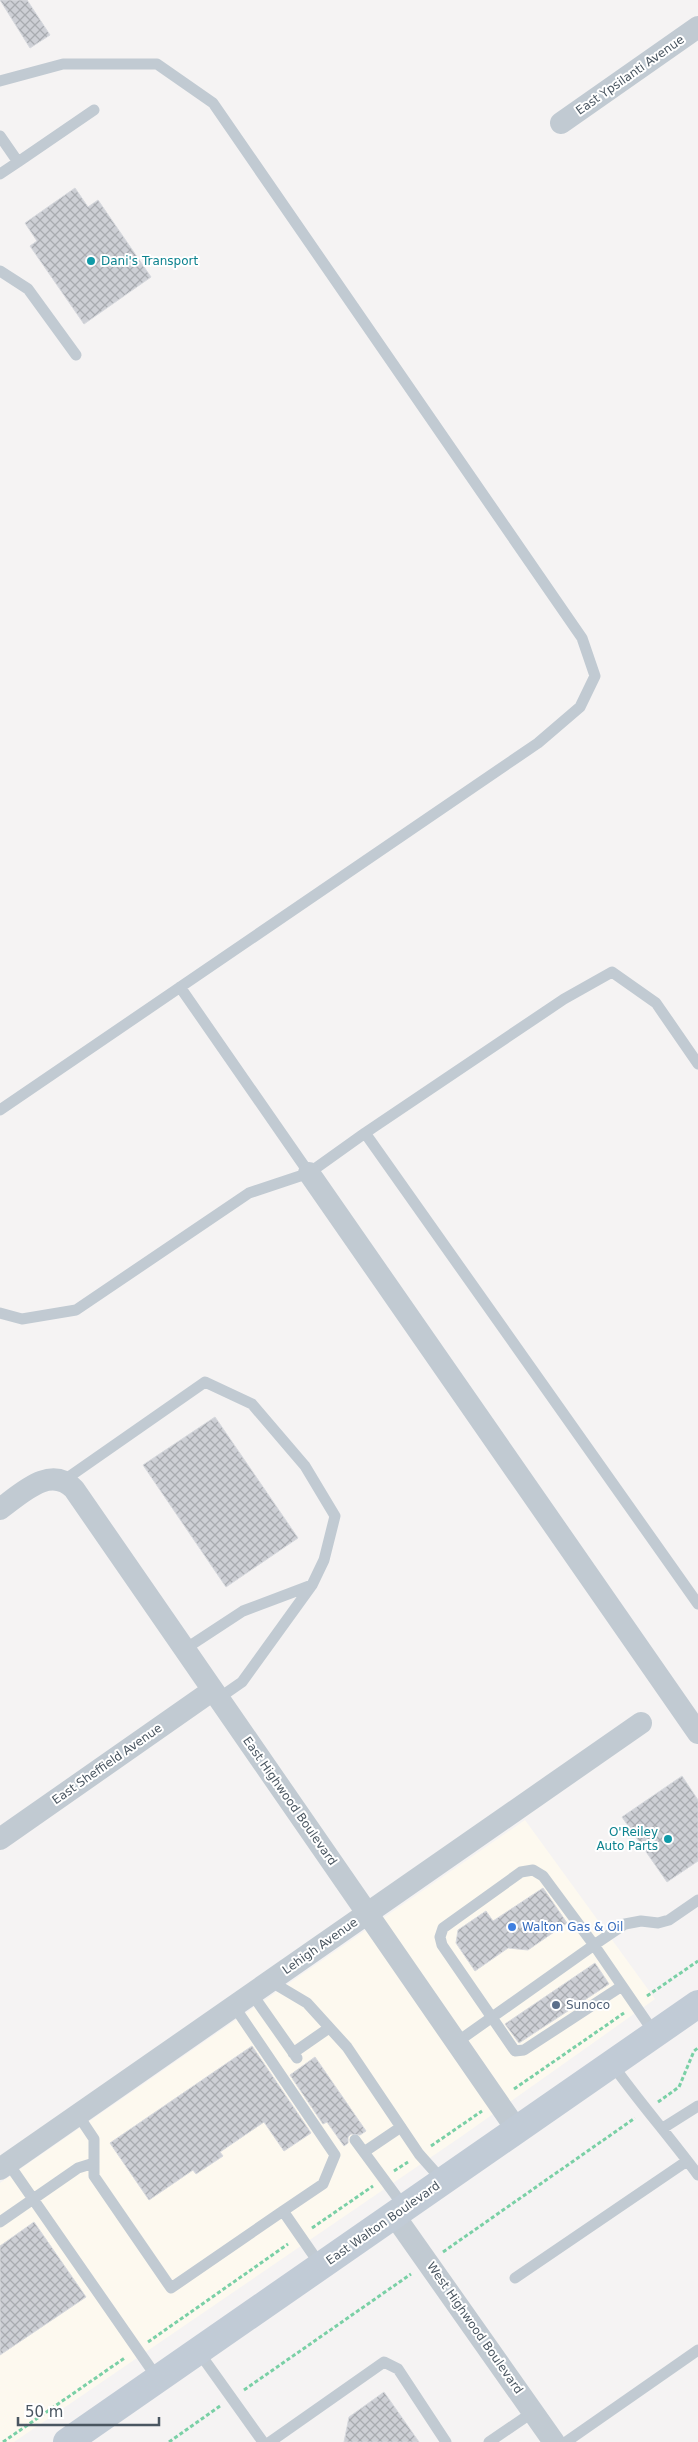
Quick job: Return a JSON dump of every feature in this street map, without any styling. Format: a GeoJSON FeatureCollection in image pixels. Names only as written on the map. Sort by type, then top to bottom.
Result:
{"type":"FeatureCollection","features":[{"type":"Feature","properties":{"kind":"main road","name":"East Walton Boulevard"},"geometry":{"type":"LineString","coordinates":[[67,2442],[698,2004]]}},
{"type":"Feature","properties":{"kind":"street","name":"East Ypsilanti Avenue"},"geometry":{"type":"LineString","coordinates":[[561,123],[698,27]]}},
{"type":"Feature","properties":{"kind":"street"},"geometry":{"type":"LineString","coordinates":[[309,1173],[698,1733]]}},
{"type":"Feature","properties":{"kind":"street"},"geometry":{"type":"LineString","coordinates":[[0,1509],[40,1482],[49,1479],[60,1480]]}},
{"type":"Feature","properties":{"kind":"street","name":"East Highwood Boulevard"},"geometry":{"type":"LineString","coordinates":[[60,1480],[74,1489],[517,2130]]}},
{"type":"Feature","properties":{"kind":"street","name":"East Sheffield Avenue"},"geometry":{"type":"LineString","coordinates":[[0,1838],[216,1694]]}},
{"type":"Feature","properties":{"kind":"street","name":"Lehigh Avenue"},"geometry":{"type":"LineString","coordinates":[[4,2166],[641,1723]]}},
{"type":"Feature","properties":{"kind":"street","name":"West Highwood Boulevard"},"geometry":{"type":"LineString","coordinates":[[400,2211],[554,2442]]}},
{"type":"Feature","properties":{"kind":"lane"},"geometry":{"type":"LineString","coordinates":[[0,81],[63,64],[157,64],[213,103],[582,638],[595,676],[580,708],[538,743],[0,1110]]}},
{"type":"Feature","properties":{"kind":"lane"},"geometry":{"type":"LineString","coordinates":[[0,174],[94,110]]}},
{"type":"Feature","properties":{"kind":"lane"},"geometry":{"type":"LineString","coordinates":[[0,136],[18,162]]}},
{"type":"Feature","properties":{"kind":"lane"},"geometry":{"type":"LineString","coordinates":[[0,271],[28,289],[76,355]]}},
{"type":"Feature","properties":{"kind":"lane"},"geometry":{"type":"LineString","coordinates":[[0,1313],[22,1319],[76,1310],[249,1193],[309,1173],[364,1133],[564,1000],[612,972],[656,1003],[698,1064]]}},
{"type":"Feature","properties":{"kind":"lane"},"geometry":{"type":"LineString","coordinates":[[180,987],[309,1173]]}},
{"type":"Feature","properties":{"kind":"lane"},"geometry":{"type":"LineString","coordinates":[[364,1133],[698,1604]]}},
{"type":"Feature","properties":{"kind":"lane"},"geometry":{"type":"LineString","coordinates":[[60,1480],[204,1382],[252,1404],[305,1466],[335,1516],[324,1560],[312,1585],[242,1682],[216,1694]]}},
{"type":"Feature","properties":{"kind":"lane"},"geometry":{"type":"LineString","coordinates":[[185,1649],[243,1612],[312,1585]]}},
{"type":"Feature","properties":{"kind":"lane"},"geometry":{"type":"LineString","coordinates":[[622,1986],[524,2050],[515,2051],[442,1945],[440,1937],[443,1928],[513,1877],[521,1872],[533,1870],[543,1876],[594,1945],[655,2034]]}},
{"type":"Feature","properties":{"kind":"lane"},"geometry":{"type":"LineString","coordinates":[[457,2042],[625,1924],[641,1921],[658,1923],[669,1920],[698,1900]]}},
{"type":"Feature","properties":{"kind":"lane"},"geometry":{"type":"LineString","coordinates":[[252,1994],[307,2003],[347,2047],[419,2154],[443,2181]]}},
{"type":"Feature","properties":{"kind":"lane"},"geometry":{"type":"LineString","coordinates":[[252,1994],[295,2055],[329,2028]]}},
{"type":"Feature","properties":{"kind":"lane"},"geometry":{"type":"LineString","coordinates":[[78,2115],[94,2140],[94,2176],[171,2288],[323,2184],[335,2156],[252,1994]]}},
{"type":"Feature","properties":{"kind":"lane"},"geometry":{"type":"LineString","coordinates":[[612,2064],[646,2111],[663,2128],[698,2175]]}},
{"type":"Feature","properties":{"kind":"lane"},"geometry":{"type":"LineString","coordinates":[[663,2128],[698,2106]]}},
{"type":"Feature","properties":{"kind":"lane"},"geometry":{"type":"LineString","coordinates":[[364,2152],[401,2126]]}},
{"type":"Feature","properties":{"kind":"lane"},"geometry":{"type":"LineString","coordinates":[[355,2140],[383,2179],[400,2211]]}},
{"type":"Feature","properties":{"kind":"lane"},"geometry":{"type":"LineString","coordinates":[[515,2278],[687,2161]]}},
{"type":"Feature","properties":{"kind":"lane"},"geometry":{"type":"LineString","coordinates":[[0,2222],[78,2168],[94,2163]]}},
{"type":"Feature","properties":{"kind":"lane"},"geometry":{"type":"LineString","coordinates":[[4,2166],[33,2199],[158,2379]]}},
{"type":"Feature","properties":{"kind":"lane"},"geometry":{"type":"LineString","coordinates":[[283,2211],[321,2266]]}},
{"type":"Feature","properties":{"kind":"lane"},"geometry":{"type":"LineString","coordinates":[[566,2442],[698,2350]]}},
{"type":"Feature","properties":{"kind":"lane"},"geometry":{"type":"LineString","coordinates":[[198,2351],[263,2442]]}},
{"type":"Feature","properties":{"kind":"lane"},"geometry":{"type":"LineString","coordinates":[[270,2442],[384,2362],[398,2369],[446,2442]]}},
{"type":"Feature","properties":{"kind":"lane"},"geometry":{"type":"LineString","coordinates":[[490,2442],[533,2412]]}},
{"type":"Feature","properties":{"kind":"path"},"geometry":{"type":"LineString","coordinates":[[3,2442],[698,1961]]}},
{"type":"Feature","properties":{"kind":"shaded area"},"geometry":{"type":"Polygon","coordinates":[[[525,1820],[655,1999],[462,2136],[14,2442],[0,2442],[0,2183],[525,1820]]]}},
{"type":"Feature","properties":{"kind":"building"},"geometry":{"type":"Polygon","coordinates":[[[0,0],[27,0],[50,35],[30,48],[0,0]]]}},
{"type":"Feature","properties":{"kind":"building","name":"Dani's Transport"},"geometry":{"type":"Polygon","coordinates":[[[75,188],[88,207],[98,200],[151,277],[84,324],[30,246],[37,241],[25,223],[75,188]]]}},
{"type":"Feature","properties":{"kind":"building"},"geometry":{"type":"Polygon","coordinates":[[[215,1417],[298,1538],[226,1587],[143,1465],[215,1417]]]}},
{"type":"Feature","properties":{"kind":"building","name":"O'Reiley Auto Parts"},"geometry":{"type":"Polygon","coordinates":[[[682,1776],[698,1800],[698,1861],[667,1882],[622,1817],[682,1776]]]}},
{"type":"Feature","properties":{"kind":"building","name":"Walton Gas & Oil"},"geometry":{"type":"Polygon","coordinates":[[[543,1888],[567,1923],[528,1950],[508,1948],[475,1971],[456,1943],[458,1930],[486,1911],[493,1921],[543,1888]]]}},
{"type":"Feature","properties":{"kind":"building","name":"Sunoco"},"geometry":{"type":"Polygon","coordinates":[[[595,1963],[609,1984],[519,2043],[505,2024],[595,1963]]]}},
{"type":"Feature","properties":{"kind":"building"},"geometry":{"type":"Polygon","coordinates":[[[252,2046],[311,2133],[284,2151],[264,2122],[220,2152],[223,2156],[196,2174],[193,2170],[149,2200],[110,2143],[252,2046]]]}},
{"type":"Feature","properties":{"kind":"building"},"geometry":{"type":"Polygon","coordinates":[[[315,2057],[366,2131],[360,2135],[351,2134],[348,2137],[348,2143],[344,2146],[327,2122],[323,2124],[290,2075],[315,2057]]]}},
{"type":"Feature","properties":{"kind":"building"},"geometry":{"type":"Polygon","coordinates":[[[34,2222],[86,2297],[0,2355],[0,2246],[34,2222]]]}},
{"type":"Feature","properties":{"kind":"building"},"geometry":{"type":"Polygon","coordinates":[[[384,2392],[419,2442],[344,2442],[349,2417],[384,2392]]]}},
{"type":"Feature","properties":{"kind":"place","name":"Dani's Transport"},"geometry":{"type":"Point","coordinates":[91,261]}},
{"type":"Feature","properties":{"kind":"place","name":"O'Reiley Auto Parts"},"geometry":{"type":"Point","coordinates":[668,1839]}},
{"type":"Feature","properties":{"kind":"place","name":"Walton Gas & Oil"},"geometry":{"type":"Point","coordinates":[512,1927]}},
{"type":"Feature","properties":{"kind":"place","name":"Sunoco"},"geometry":{"type":"Point","coordinates":[556,2005]}}]}
